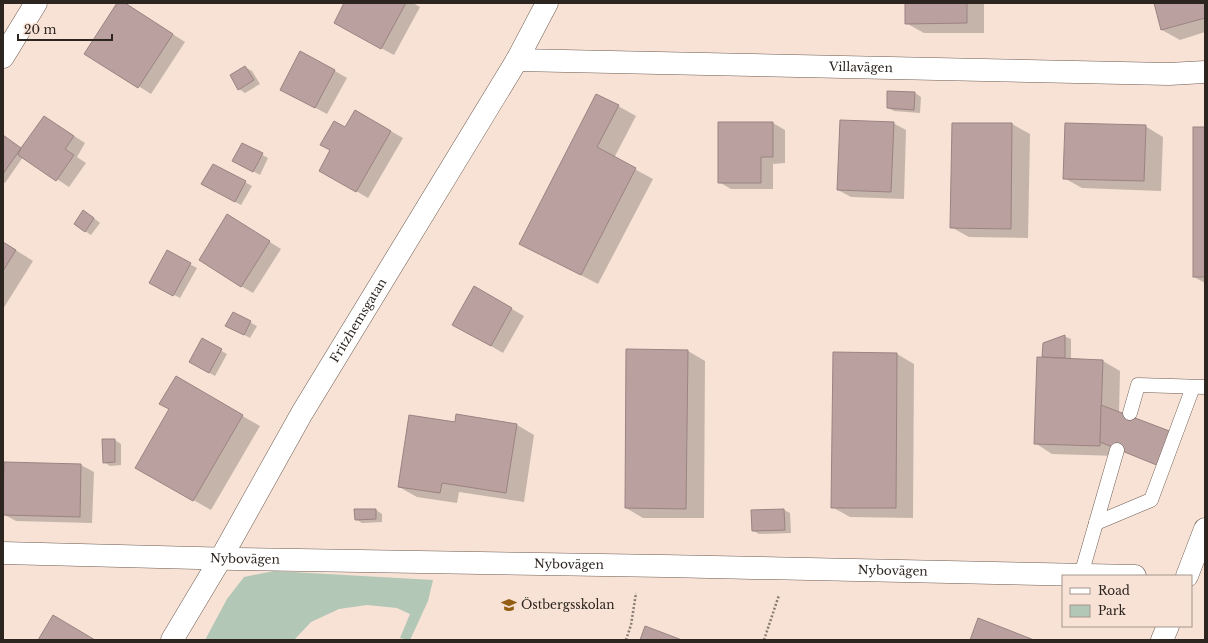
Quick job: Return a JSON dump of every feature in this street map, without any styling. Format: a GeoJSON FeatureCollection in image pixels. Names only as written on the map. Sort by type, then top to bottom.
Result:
{"type":"FeatureCollection","features":[{"type":"Feature","properties":{"kind":"street"},"geometry":{"type":"LineString","coordinates":[[3,58],[36,3]]}},
{"type":"Feature","properties":{"kind":"street","name":"Fritzhemsgatan"},"geometry":{"type":"LineString","coordinates":[[172,640],[221,558],[302,414],[517,60],[548,3]]}},
{"type":"Feature","properties":{"kind":"street","name":"Villavägen"},"geometry":{"type":"LineString","coordinates":[[517,60],[1168,74],[1205,72]]}},
{"type":"Feature","properties":{"kind":"street"},"geometry":{"type":"LineString","coordinates":[[1187,575],[1205,529]]}},
{"type":"Feature","properties":{"kind":"street","name":"Nybovägen"},"geometry":{"type":"LineString","coordinates":[[3,553],[788,568],[1062,576]]}},
{"type":"Feature","properties":{"kind":"street"},"geometry":{"type":"LineString","coordinates":[[1162,640],[1168,627]]}},
{"type":"Feature","properties":{"kind":"lane"},"geometry":{"type":"LineString","coordinates":[[1096,523],[1151,500],[1199,387],[1138,385],[1130,413]]}},
{"type":"Feature","properties":{"kind":"lane"},"geometry":{"type":"LineString","coordinates":[[1080,575],[1117,450]]}},
{"type":"Feature","properties":{"kind":"path"},"geometry":{"type":"LineString","coordinates":[[626,640],[631,625],[640,565]]}},
{"type":"Feature","properties":{"kind":"path"},"geometry":{"type":"LineString","coordinates":[[764,640],[788,568]]}},
{"type":"Feature","properties":{"kind":"green space"},"geometry":{"type":"Polygon","coordinates":[[[274,571],[433,580],[428,601],[410,640],[400,638],[410,614],[397,608],[367,605],[339,609],[311,622],[294,640],[205,640],[227,599],[244,577],[274,571]]]}},
{"type":"Feature","properties":{"kind":"building"},"geometry":{"type":"Polygon","coordinates":[[[117,3],[125,3],[173,34],[138,88],[84,54],[117,3]]]}},
{"type":"Feature","properties":{"kind":"building"},"geometry":{"type":"Polygon","coordinates":[[[344,3],[406,3],[381,49],[334,23],[344,3]]]}},
{"type":"Feature","properties":{"kind":"building"},"geometry":{"type":"Polygon","coordinates":[[[905,3],[967,3],[967,23],[905,24],[905,3]]]}},
{"type":"Feature","properties":{"kind":"building"},"geometry":{"type":"Polygon","coordinates":[[[1154,3],[1205,3],[1205,18],[1161,30],[1154,3]]]}},
{"type":"Feature","properties":{"kind":"building"},"geometry":{"type":"Polygon","coordinates":[[[300,51],[335,70],[315,108],[280,90],[300,51]]]}},
{"type":"Feature","properties":{"kind":"building"},"geometry":{"type":"Polygon","coordinates":[[[245,66],[254,80],[238,90],[230,75],[245,66]]]}},
{"type":"Feature","properties":{"kind":"building"},"geometry":{"type":"Polygon","coordinates":[[[887,91],[915,92],[914,110],[887,108],[887,91]]]}},
{"type":"Feature","properties":{"kind":"building"},"geometry":{"type":"Polygon","coordinates":[[[596,94],[619,105],[597,147],[636,168],[581,275],[519,244],[596,94]]]}},
{"type":"Feature","properties":{"kind":"building"},"geometry":{"type":"Polygon","coordinates":[[[355,110],[391,131],[356,192],[319,171],[330,150],[320,145],[334,121],[345,127],[355,110]]]}},
{"type":"Feature","properties":{"kind":"building"},"geometry":{"type":"Polygon","coordinates":[[[44,116],[74,136],[65,149],[74,155],[56,181],[18,155],[21,148],[44,116]]]}},
{"type":"Feature","properties":{"kind":"building"},"geometry":{"type":"Polygon","coordinates":[[[840,120],[894,122],[891,192],[837,190],[840,120]]]}},
{"type":"Feature","properties":{"kind":"building"},"geometry":{"type":"Polygon","coordinates":[[[718,122],[773,122],[773,157],[761,157],[761,183],[718,183],[718,122]]]}},
{"type":"Feature","properties":{"kind":"building"},"geometry":{"type":"Polygon","coordinates":[[[952,123],[1012,123],[1011,229],[950,228],[952,123]]]}},
{"type":"Feature","properties":{"kind":"building"},"geometry":{"type":"Polygon","coordinates":[[[1065,123],[1146,125],[1144,181],[1063,179],[1065,123]]]}},
{"type":"Feature","properties":{"kind":"building"},"geometry":{"type":"Polygon","coordinates":[[[1193,127],[1205,127],[1205,277],[1193,277],[1193,127]]]}},
{"type":"Feature","properties":{"kind":"building"},"geometry":{"type":"Polygon","coordinates":[[[3,135],[21,148],[3,174],[3,135]]]}},
{"type":"Feature","properties":{"kind":"building"},"geometry":{"type":"Polygon","coordinates":[[[242,143],[263,153],[253,172],[232,161],[242,143]]]}},
{"type":"Feature","properties":{"kind":"building"},"geometry":{"type":"Polygon","coordinates":[[[213,164],[246,181],[235,202],[201,184],[213,164]]]}},
{"type":"Feature","properties":{"kind":"building"},"geometry":{"type":"Polygon","coordinates":[[[83,210],[94,218],[85,232],[74,224],[83,210]]]}},
{"type":"Feature","properties":{"kind":"building"},"geometry":{"type":"Polygon","coordinates":[[[227,214],[270,241],[241,287],[199,260],[227,214]]]}},
{"type":"Feature","properties":{"kind":"building"},"geometry":{"type":"Polygon","coordinates":[[[3,242],[16,250],[3,271],[3,242]]]}},
{"type":"Feature","properties":{"kind":"building"},"geometry":{"type":"Polygon","coordinates":[[[167,250],[191,263],[173,296],[149,283],[167,250]]]}},
{"type":"Feature","properties":{"kind":"building"},"geometry":{"type":"Polygon","coordinates":[[[474,286],[512,308],[491,346],[452,325],[474,286]]]}},
{"type":"Feature","properties":{"kind":"building"},"geometry":{"type":"Polygon","coordinates":[[[233,312],[251,321],[244,335],[225,326],[233,312]]]}},
{"type":"Feature","properties":{"kind":"building"},"geometry":{"type":"Polygon","coordinates":[[[1065,335],[1065,358],[1042,357],[1043,343],[1065,335]]]}},
{"type":"Feature","properties":{"kind":"building"},"geometry":{"type":"Polygon","coordinates":[[[202,338],[222,349],[209,373],[189,362],[202,338]]]}},
{"type":"Feature","properties":{"kind":"building"},"geometry":{"type":"Polygon","coordinates":[[[626,349],[688,350],[686,509],[625,508],[626,349]]]}},
{"type":"Feature","properties":{"kind":"building"},"geometry":{"type":"Polygon","coordinates":[[[833,352],[897,353],[896,508],[831,508],[833,352]]]}},
{"type":"Feature","properties":{"kind":"building"},"geometry":{"type":"Polygon","coordinates":[[[1037,357],[1103,360],[1100,446],[1034,444],[1037,357]]]}},
{"type":"Feature","properties":{"kind":"building"},"geometry":{"type":"Polygon","coordinates":[[[176,376],[243,415],[193,501],[135,468],[169,409],[159,404],[176,376]]]}},
{"type":"Feature","properties":{"kind":"building"},"geometry":{"type":"Polygon","coordinates":[[[1101,405],[1172,432],[1159,466],[1100,442],[1101,405]]]}},
{"type":"Feature","properties":{"kind":"building"},"geometry":{"type":"Polygon","coordinates":[[[456,414],[517,424],[506,493],[442,483],[440,493],[398,487],[409,415],[455,422],[456,414]]]}},
{"type":"Feature","properties":{"kind":"building"},"geometry":{"type":"Polygon","coordinates":[[[102,439],[115,439],[115,462],[103,463],[102,439]]]}},
{"type":"Feature","properties":{"kind":"building"},"geometry":{"type":"Polygon","coordinates":[[[4,462],[81,464],[80,517],[3,515],[4,462]]]}},
{"type":"Feature","properties":{"kind":"building"},"geometry":{"type":"Polygon","coordinates":[[[354,509],[376,509],[376,519],[355,520],[354,509]]]}},
{"type":"Feature","properties":{"kind":"building"},"geometry":{"type":"Polygon","coordinates":[[[784,509],[785,530],[752,531],[751,510],[784,509]]]}},
{"type":"Feature","properties":{"kind":"building"},"geometry":{"type":"Polygon","coordinates":[[[53,615],[95,640],[38,640],[53,615]]]}},
{"type":"Feature","properties":{"kind":"building"},"geometry":{"type":"Polygon","coordinates":[[[978,618],[1034,640],[970,640],[978,618]]]}},
{"type":"Feature","properties":{"kind":"building"},"geometry":{"type":"Polygon","coordinates":[[[645,626],[682,640],[640,640],[645,626]]]}},
{"type":"Feature","properties":{"kind":"place","name":"Östbergsskolan"},"geometry":{"type":"Point","coordinates":[509,605]}}]}
